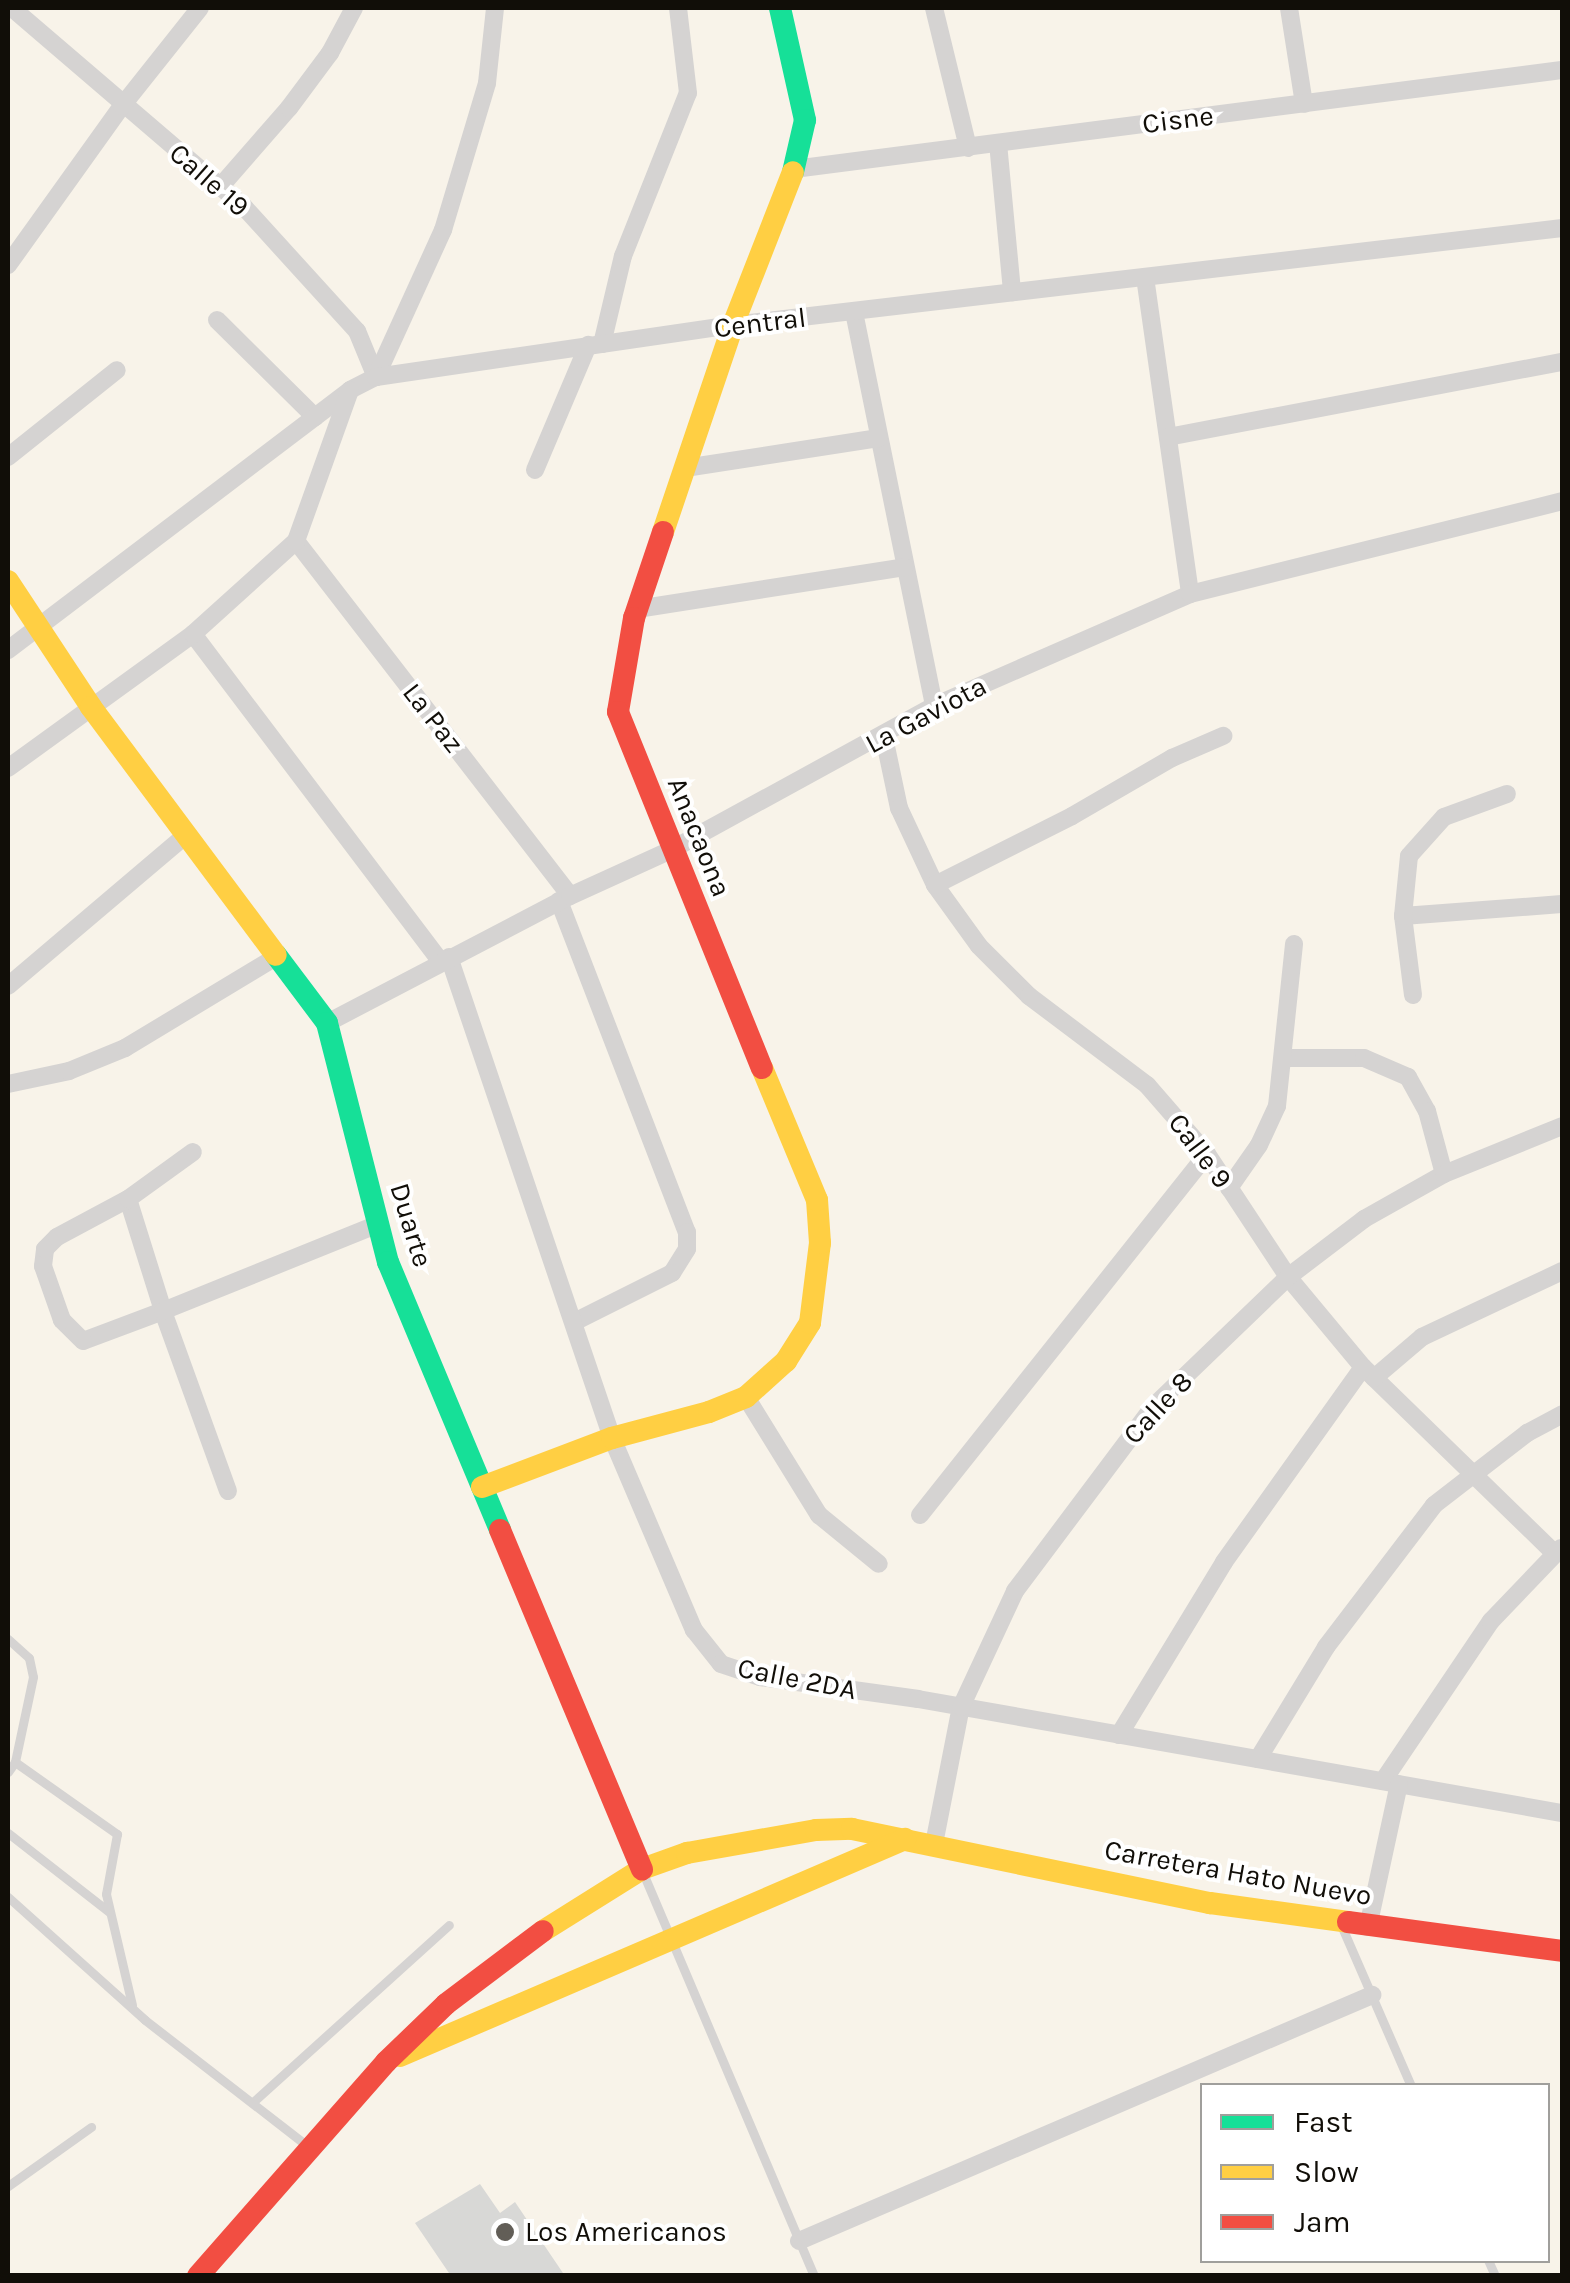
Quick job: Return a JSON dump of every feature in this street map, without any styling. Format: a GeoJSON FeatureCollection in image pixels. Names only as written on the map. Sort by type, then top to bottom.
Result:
{"type":"FeatureCollection","features":[{"type":"Feature","properties":{"kind":"street","name":"Calle 19"},"geometry":{"type":"LineString","coordinates":[[12,8],[244,207],[357,330],[376,376]]}},
{"type":"Feature","properties":{"kind":"street"},"geometry":{"type":"LineString","coordinates":[[8,266],[122,106],[159,65],[200,8]]}},
{"type":"Feature","properties":{"kind":"street"},"geometry":{"type":"LineString","coordinates":[[220,187],[290,108],[330,53],[354,8]]}},
{"type":"Feature","properties":{"kind":"street"},"geometry":{"type":"LineString","coordinates":[[376,376],[443,230],[487,83],[495,8]]}},
{"type":"Feature","properties":{"kind":"street"},"geometry":{"type":"LineString","coordinates":[[535,470],[595,344],[622,256],[688,93],[678,8]]}},
{"type":"Feature","properties":{"kind":"street","name":"Anacaona"},"geometry":{"type":"LineString","coordinates":[[482,1487],[612,1438],[709,1412],[746,1397],[786,1361],[810,1323],[820,1243],[817,1200],[671,850],[618,712],[620,678],[637,609],[733,325],[794,169],[805,120],[780,8]]}},
{"type":"Feature","properties":{"kind":"street"},"geometry":{"type":"LineString","coordinates":[[934,8],[968,148]]}},
{"type":"Feature","properties":{"kind":"street"},"geometry":{"type":"LineString","coordinates":[[1288,8],[1304,104]]}},
{"type":"Feature","properties":{"kind":"street","name":"Cisne"},"geometry":{"type":"LineString","coordinates":[[794,169],[1562,70]]}},
{"type":"Feature","properties":{"kind":"street"},"geometry":{"type":"LineString","coordinates":[[998,143],[1012,292]]}},
{"type":"Feature","properties":{"kind":"street","name":"Central"},"geometry":{"type":"LineString","coordinates":[[8,650],[314,416],[376,376],[733,325],[1562,228]]}},
{"type":"Feature","properties":{"kind":"street"},"geometry":{"type":"LineString","coordinates":[[1146,277],[1190,594]]}},
{"type":"Feature","properties":{"kind":"street"},"geometry":{"type":"LineString","coordinates":[[854,312],[934,706]]}},
{"type":"Feature","properties":{"kind":"street"},"geometry":{"type":"LineString","coordinates":[[218,320],[314,416]]}},
{"type":"Feature","properties":{"kind":"street"},"geometry":{"type":"LineString","coordinates":[[1168,437],[1562,362]]}},
{"type":"Feature","properties":{"kind":"street"},"geometry":{"type":"LineString","coordinates":[[8,457],[117,370]]}},
{"type":"Feature","properties":{"kind":"street"},"geometry":{"type":"LineString","coordinates":[[8,768],[193,634],[296,541],[350,390]]}},
{"type":"Feature","properties":{"kind":"street"},"geometry":{"type":"LineString","coordinates":[[684,468],[879,438]]}},
{"type":"Feature","properties":{"kind":"street","name":"La Gaviota"},"geometry":{"type":"LineString","coordinates":[[326,1023],[565,899],[671,850],[934,706],[1190,594],[1562,501]]}},
{"type":"Feature","properties":{"kind":"street","name":"La Paz"},"geometry":{"type":"LineString","coordinates":[[296,541],[565,899],[687,1232],[687,1249],[672,1273],[574,1322]]}},
{"type":"Feature","properties":{"kind":"street"},"geometry":{"type":"LineString","coordinates":[[637,609],[906,567]]}},
{"type":"Feature","properties":{"kind":"street","name":"Duarte"},"geometry":{"type":"LineString","coordinates":[[8,581],[91,707],[326,1023],[376,1226],[642,1869]]}},
{"type":"Feature","properties":{"kind":"street","name":"Calle 2DA"},"geometry":{"type":"LineString","coordinates":[[193,634],[445,960],[612,1438],[694,1630],[721,1664],[760,1677],[961,1707],[1562,1812]]}},
{"type":"Feature","properties":{"kind":"street","name":"Calle 9"},"geometry":{"type":"LineString","coordinates":[[884,736],[900,808],[935,885],[1001,969],[1029,996],[1147,1085],[1207,1154],[1288,1276],[1368,1372],[1558,1550]]}},
{"type":"Feature","properties":{"kind":"street"},"geometry":{"type":"LineString","coordinates":[[935,885],[1088,808],[1172,758],[1223,736]]}},
{"type":"Feature","properties":{"kind":"street"},"geometry":{"type":"LineString","coordinates":[[1412,995],[1403,916],[1404,874],[1418,842],[1444,817],[1507,794]]}},
{"type":"Feature","properties":{"kind":"street"},"geometry":{"type":"LineString","coordinates":[[8,986],[185,836]]}},
{"type":"Feature","properties":{"kind":"street"},"geometry":{"type":"LineString","coordinates":[[1403,916],[1562,904]]}},
{"type":"Feature","properties":{"kind":"street"},"geometry":{"type":"LineString","coordinates":[[1229,1188],[1274,1118],[1294,944]]}},
{"type":"Feature","properties":{"kind":"street"},"geometry":{"type":"LineString","coordinates":[[8,1084],[69,1071],[125,1048],[276,957]]}},
{"type":"Feature","properties":{"kind":"street"},"geometry":{"type":"LineString","coordinates":[[1283,1058],[1364,1058],[1408,1077],[1427,1110],[1444,1174]]}},
{"type":"Feature","properties":{"kind":"street","name":"Calle 8"},"geometry":{"type":"LineString","coordinates":[[934,1844],[961,1707],[1015,1591],[1154,1406],[1288,1276],[1364,1219],[1444,1174],[1562,1126]]}},
{"type":"Feature","properties":{"kind":"street"},"geometry":{"type":"LineString","coordinates":[[193,1152],[128,1199],[49,1242],[43,1266],[68,1330],[83,1341],[376,1226]]}},
{"type":"Feature","properties":{"kind":"street"},"geometry":{"type":"LineString","coordinates":[[920,1515],[1207,1154]]}},
{"type":"Feature","properties":{"kind":"street"},"geometry":{"type":"LineString","coordinates":[[128,1199],[163,1311],[228,1491]]}},
{"type":"Feature","properties":{"kind":"street"},"geometry":{"type":"LineString","coordinates":[[1118,1734],[1224,1562],[1368,1372],[1422,1337],[1562,1270]]}},
{"type":"Feature","properties":{"kind":"street"},"geometry":{"type":"LineString","coordinates":[[746,1397],[811,1505],[834,1532],[879,1564]]}},
{"type":"Feature","properties":{"kind":"street"},"geometry":{"type":"LineString","coordinates":[[1258,1759],[1326,1647],[1434,1504],[1527,1433],[1562,1414]]}},
{"type":"Feature","properties":{"kind":"street"},"geometry":{"type":"LineString","coordinates":[[1368,1927],[1391,1782],[1491,1621],[1558,1550]]}},
{"type":"Feature","properties":{"kind":"street","name":"Carretera Hato Nuevo"},"geometry":{"type":"LineString","coordinates":[[198,2276],[386,2062],[488,1969],[588,1900],[642,1869],[738,1840],[852,1829],[1210,1904],[1562,1951]]}},
{"type":"Feature","properties":{"kind":"street","name":"Carretera Hato Nuevo"},"geometry":{"type":"LineString","coordinates":[[386,2062],[905,1838]]}},
{"type":"Feature","properties":{"kind":"street"},"geometry":{"type":"LineString","coordinates":[[799,2241],[1372,1995]]}},
{"type":"Feature","properties":{"kind":"lane"},"geometry":{"type":"LineString","coordinates":[[8,1639],[29,1658],[33,1677],[15,1762],[8,1772]]}},
{"type":"Feature","properties":{"kind":"lane"},"geometry":{"type":"LineString","coordinates":[[15,1762],[116,1834],[106,1894],[133,2008]]}},
{"type":"Feature","properties":{"kind":"lane"},"geometry":{"type":"LineString","coordinates":[[8,1833],[109,1912]]}},
{"type":"Feature","properties":{"kind":"lane","name":"Duarte"},"geometry":{"type":"LineString","coordinates":[[642,1869],[814,2276]]}},
{"type":"Feature","properties":{"kind":"lane"},"geometry":{"type":"LineString","coordinates":[[8,1897],[133,2008],[311,2148]]}},
{"type":"Feature","properties":{"kind":"lane"},"geometry":{"type":"LineString","coordinates":[[1340,1923],[1411,2083]]}},
{"type":"Feature","properties":{"kind":"lane"},"geometry":{"type":"LineString","coordinates":[[252,2102],[449,1925]]}},
{"type":"Feature","properties":{"kind":"lane"},"geometry":{"type":"LineString","coordinates":[[8,2186],[91,2127]]}},
{"type":"Feature","properties":{"kind":"building","name":"Los Americanos"},"geometry":{"type":"Polygon","coordinates":[[[480,2184],[500,2213],[515,2202],[565,2276],[451,2276],[415,2223],[480,2184]]]}},
{"type":"Feature","properties":{"kind":"traffic: fast"},"geometry":{"type":"LineString","coordinates":[[780,8],[805,120],[793,172]]}},
{"type":"Feature","properties":{"kind":"traffic: fast"},"geometry":{"type":"LineString","coordinates":[[276,955],[327,1023],[388,1262],[500,1530]]}},
{"type":"Feature","properties":{"kind":"traffic: slow"},"geometry":{"type":"LineString","coordinates":[[663,532],[733,325],[793,172]]}},
{"type":"Feature","properties":{"kind":"traffic: slow"},"geometry":{"type":"LineString","coordinates":[[8,581],[91,707],[276,955]]}},
{"type":"Feature","properties":{"kind":"traffic: slow"},"geometry":{"type":"LineString","coordinates":[[482,1487],[612,1438],[709,1412],[746,1397],[786,1361],[810,1323],[820,1243],[817,1200],[762,1068]]}},
{"type":"Feature","properties":{"kind":"traffic: slow"},"geometry":{"type":"LineString","coordinates":[[543,1931],[642,1869],[687,1853],[816,1830],[852,1829],[1210,1903],[1348,1922]]}},
{"type":"Feature","properties":{"kind":"traffic: slow"},"geometry":{"type":"LineString","coordinates":[[400,2056],[905,1839]]}},
{"type":"Feature","properties":{"kind":"traffic: jam"},"geometry":{"type":"LineString","coordinates":[[663,532],[634,618],[618,712],[762,1068]]}},
{"type":"Feature","properties":{"kind":"traffic: jam"},"geometry":{"type":"LineString","coordinates":[[500,1530],[642,1869]]}},
{"type":"Feature","properties":{"kind":"traffic: jam"},"geometry":{"type":"LineString","coordinates":[[1348,1922],[1562,1951]]}},
{"type":"Feature","properties":{"kind":"traffic: jam"},"geometry":{"type":"LineString","coordinates":[[198,2276],[386,2062],[446,2004],[543,1931]]}},
{"type":"Feature","properties":{"kind":"place","name":"Los Americanos"},"geometry":{"type":"Point","coordinates":[505,2232]}}]}
